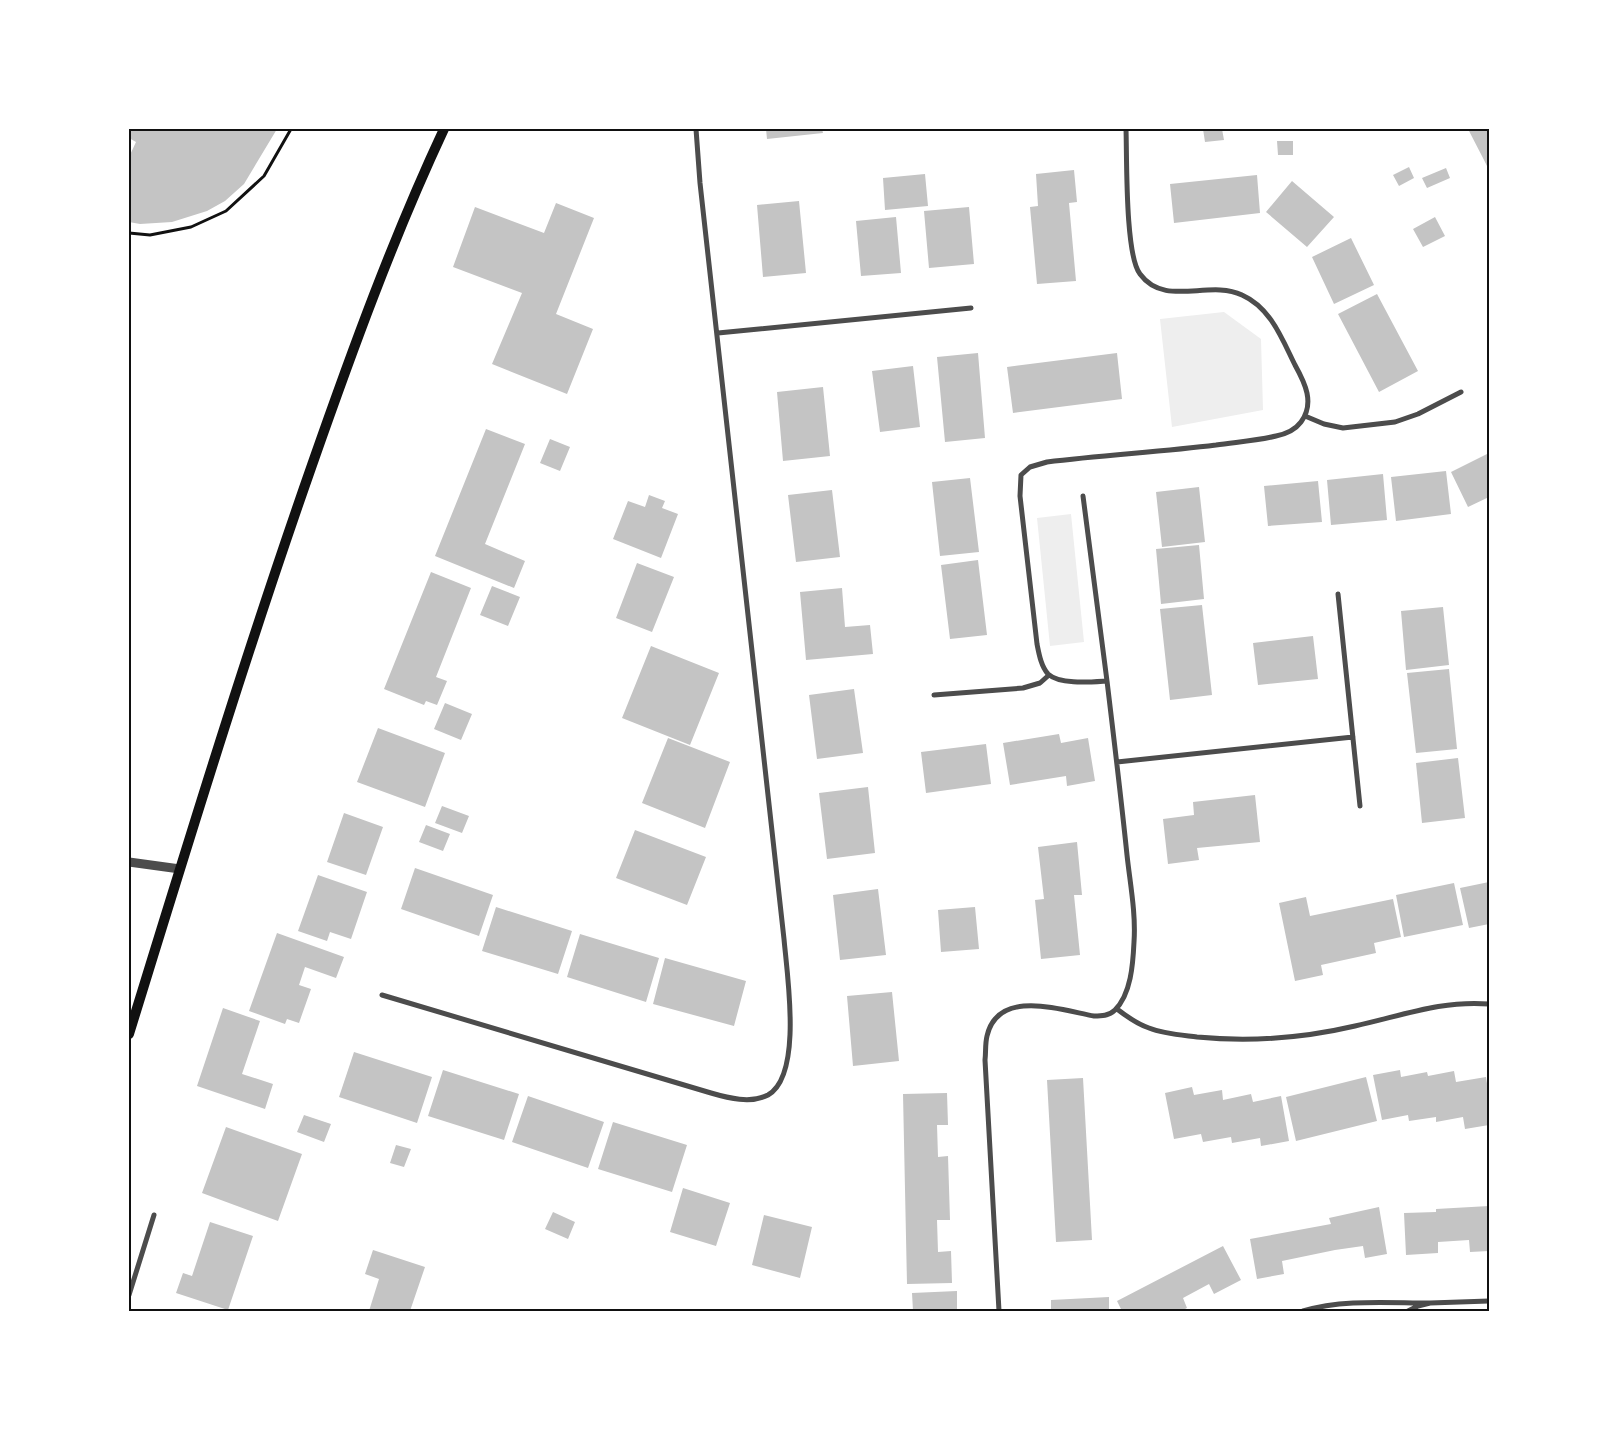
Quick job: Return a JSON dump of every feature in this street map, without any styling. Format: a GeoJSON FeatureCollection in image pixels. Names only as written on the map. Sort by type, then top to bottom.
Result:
{"type":"FeatureCollection","features":[{"type":"Feature","properties":{"kind":"main road"},"geometry":{"type":"LineString","coordinates":[[129,1034],[269,593],[327,422],[386,262],[444,129]]}},
{"type":"Feature","properties":{"kind":"street"},"geometry":{"type":"LineString","coordinates":[[382,995],[723,1096],[744,1099],[762,1098],[774,1091],[782,1079],[790,1046],[789,998],[718,333],[700,183],[696,129]]}},
{"type":"Feature","properties":{"kind":"street"},"geometry":{"type":"LineString","coordinates":[[1107,681],[1074,682],[1062,680],[1050,675],[1042,663],[1039,655],[1019,489],[1021,475],[1035,465],[1047,462],[1168,450],[1276,436],[1292,431],[1305,416],[1308,404],[1305,384],[1273,323],[1259,305],[1242,294],[1221,289],[1175,292],[1163,290],[1145,280],[1137,271],[1131,248],[1126,129]]}},
{"type":"Feature","properties":{"kind":"street"},"geometry":{"type":"LineString","coordinates":[[718,333],[971,308]]}},
{"type":"Feature","properties":{"kind":"street"},"geometry":{"type":"LineString","coordinates":[[1305,416],[1324,424],[1343,428],[1395,422],[1418,414],[1461,392]]}},
{"type":"Feature","properties":{"kind":"street"},"geometry":{"type":"LineString","coordinates":[[998,1311],[985,1060],[987,1036],[990,1027],[1001,1014],[1019,1007],[1039,1006],[1100,1016],[1112,1013],[1122,1001],[1129,979],[1134,929],[1117,762],[1083,496]]}},
{"type":"Feature","properties":{"kind":"street"},"geometry":{"type":"LineString","coordinates":[[1338,594],[1360,806]]}},
{"type":"Feature","properties":{"kind":"street"},"geometry":{"type":"LineString","coordinates":[[934,695],[1023,688],[1040,683],[1050,675]]}},
{"type":"Feature","properties":{"kind":"street"},"geometry":{"type":"LineString","coordinates":[[1117,762],[1353,737]]}},
{"type":"Feature","properties":{"kind":"street"},"geometry":{"type":"LineString","coordinates":[[129,862],[180,869]]}},
{"type":"Feature","properties":{"kind":"street"},"geometry":{"type":"LineString","coordinates":[[1116,1008],[1134,1020],[1158,1031],[1240,1039],[1281,1037],[1328,1031],[1447,1004],[1489,1004]]}},
{"type":"Feature","properties":{"kind":"street"},"geometry":{"type":"LineString","coordinates":[[129,1295],[154,1215]]}},
{"type":"Feature","properties":{"kind":"street"},"geometry":{"type":"LineString","coordinates":[[1303,1311],[1326,1306],[1351,1304],[1489,1302]]}},
{"type":"Feature","properties":{"kind":"street"},"geometry":{"type":"LineString","coordinates":[[1408,1311],[1430,1303]]}},
{"type":"Feature","properties":{"kind":"path"},"geometry":{"type":"LineString","coordinates":[[129,233],[150,235],[191,227],[226,211],[264,176],[291,129]]}},
{"type":"Feature","properties":{"kind":"shaded area"},"geometry":{"type":"Polygon","coordinates":[[[1224,312],[1261,339],[1263,410],[1172,427],[1160,319],[1224,312]]]}},
{"type":"Feature","properties":{"kind":"shaded area"},"geometry":{"type":"Polygon","coordinates":[[[1071,514],[1084,642],[1050,646],[1037,518],[1071,514]]]}},
{"type":"Feature","properties":{"kind":"building"},"geometry":{"type":"Polygon","coordinates":[[[129,129],[277,129],[244,184],[225,201],[207,211],[172,222],[140,224],[129,222],[129,157],[136,142],[129,138],[129,129]]]}},
{"type":"Feature","properties":{"kind":"building"},"geometry":{"type":"Polygon","coordinates":[[[766,129],[822,129],[823,133],[767,139],[766,129]]]}},
{"type":"Feature","properties":{"kind":"building"},"geometry":{"type":"Polygon","coordinates":[[[1203,129],[1222,129],[1224,140],[1205,142],[1203,129]]]}},
{"type":"Feature","properties":{"kind":"building"},"geometry":{"type":"Polygon","coordinates":[[[1468,129],[1489,129],[1489,170],[1484,160],[1468,129]]]}},
{"type":"Feature","properties":{"kind":"building"},"geometry":{"type":"Polygon","coordinates":[[[1277,141],[1293,141],[1293,155],[1278,155],[1277,141]]]}},
{"type":"Feature","properties":{"kind":"building"},"geometry":{"type":"Polygon","coordinates":[[[1409,167],[1414,178],[1399,186],[1393,175],[1409,167]]]}},
{"type":"Feature","properties":{"kind":"building"},"geometry":{"type":"Polygon","coordinates":[[[1446,168],[1450,178],[1427,188],[1422,178],[1446,168]]]}},
{"type":"Feature","properties":{"kind":"building"},"geometry":{"type":"Polygon","coordinates":[[[1074,170],[1077,202],[1069,203],[1076,281],[1037,284],[1030,207],[1038,206],[1036,174],[1074,170]]]}},
{"type":"Feature","properties":{"kind":"building"},"geometry":{"type":"Polygon","coordinates":[[[925,174],[928,206],[885,210],[883,178],[925,174]]]}},
{"type":"Feature","properties":{"kind":"building"},"geometry":{"type":"Polygon","coordinates":[[[1257,175],[1260,213],[1174,223],[1170,184],[1257,175]]]}},
{"type":"Feature","properties":{"kind":"building"},"geometry":{"type":"Polygon","coordinates":[[[1292,181],[1334,217],[1307,247],[1266,212],[1292,181]]]}},
{"type":"Feature","properties":{"kind":"building"},"geometry":{"type":"Polygon","coordinates":[[[799,201],[806,273],[763,277],[757,205],[799,201]]]}},
{"type":"Feature","properties":{"kind":"building"},"geometry":{"type":"Polygon","coordinates":[[[556,203],[594,218],[556,314],[593,329],[567,394],[492,364],[522,293],[453,267],[475,207],[544,233],[556,203]]]}},
{"type":"Feature","properties":{"kind":"building"},"geometry":{"type":"Polygon","coordinates":[[[969,207],[974,264],[929,268],[924,211],[969,207]]]}},
{"type":"Feature","properties":{"kind":"building"},"geometry":{"type":"Polygon","coordinates":[[[896,217],[901,273],[861,276],[856,221],[896,217]]]}},
{"type":"Feature","properties":{"kind":"building"},"geometry":{"type":"Polygon","coordinates":[[[1435,217],[1445,236],[1423,247],[1413,229],[1435,217]]]}},
{"type":"Feature","properties":{"kind":"building"},"geometry":{"type":"Polygon","coordinates":[[[1351,238],[1374,285],[1334,304],[1312,257],[1351,238]]]}},
{"type":"Feature","properties":{"kind":"building"},"geometry":{"type":"Polygon","coordinates":[[[1377,294],[1418,371],[1379,392],[1338,314],[1377,294]]]}},
{"type":"Feature","properties":{"kind":"building"},"geometry":{"type":"Polygon","coordinates":[[[978,353],[985,438],[945,442],[937,357],[978,353]]]}},
{"type":"Feature","properties":{"kind":"building"},"geometry":{"type":"Polygon","coordinates":[[[1117,353],[1122,399],[1013,413],[1007,367],[1117,353]]]}},
{"type":"Feature","properties":{"kind":"building"},"geometry":{"type":"Polygon","coordinates":[[[913,366],[920,427],[880,432],[872,371],[913,366]]]}},
{"type":"Feature","properties":{"kind":"building"},"geometry":{"type":"Polygon","coordinates":[[[823,387],[830,456],[783,461],[777,392],[823,387]]]}},
{"type":"Feature","properties":{"kind":"building"},"geometry":{"type":"Polygon","coordinates":[[[486,429],[525,444],[485,544],[525,561],[514,588],[435,556],[486,429]]]}},
{"type":"Feature","properties":{"kind":"building"},"geometry":{"type":"Polygon","coordinates":[[[550,439],[570,447],[560,471],[540,463],[550,439]]]}},
{"type":"Feature","properties":{"kind":"building"},"geometry":{"type":"Polygon","coordinates":[[[1489,453],[1489,497],[1468,507],[1451,472],[1489,453]]]}},
{"type":"Feature","properties":{"kind":"building"},"geometry":{"type":"Polygon","coordinates":[[[1446,471],[1451,514],[1396,521],[1391,477],[1446,471]]]}},
{"type":"Feature","properties":{"kind":"building"},"geometry":{"type":"Polygon","coordinates":[[[1383,474],[1387,520],[1331,525],[1327,480],[1383,474]]]}},
{"type":"Feature","properties":{"kind":"building"},"geometry":{"type":"Polygon","coordinates":[[[970,478],[979,552],[940,556],[932,482],[970,478]]]}},
{"type":"Feature","properties":{"kind":"building"},"geometry":{"type":"Polygon","coordinates":[[[1318,481],[1322,522],[1268,526],[1264,486],[1318,481]]]}},
{"type":"Feature","properties":{"kind":"building"},"geometry":{"type":"Polygon","coordinates":[[[1199,487],[1205,542],[1162,547],[1156,492],[1199,487]]]}},
{"type":"Feature","properties":{"kind":"building"},"geometry":{"type":"Polygon","coordinates":[[[832,490],[840,557],[796,562],[788,495],[832,490]]]}},
{"type":"Feature","properties":{"kind":"building"},"geometry":{"type":"Polygon","coordinates":[[[649,495],[665,501],[662,508],[678,514],[661,558],[613,539],[628,501],[645,507],[649,495]]]}},
{"type":"Feature","properties":{"kind":"building"},"geometry":{"type":"Polygon","coordinates":[[[1199,545],[1204,599],[1161,604],[1156,549],[1199,545]]]}},
{"type":"Feature","properties":{"kind":"building"},"geometry":{"type":"Polygon","coordinates":[[[978,560],[987,635],[950,639],[941,565],[978,560]]]}},
{"type":"Feature","properties":{"kind":"building"},"geometry":{"type":"Polygon","coordinates":[[[637,563],[674,577],[652,632],[616,618],[637,563]]]}},
{"type":"Feature","properties":{"kind":"building"},"geometry":{"type":"Polygon","coordinates":[[[431,572],[471,588],[436,677],[447,681],[437,705],[426,701],[424,705],[384,689],[431,572]]]}},
{"type":"Feature","properties":{"kind":"building"},"geometry":{"type":"Polygon","coordinates":[[[492,586],[520,597],[508,626],[480,615],[492,586]]]}},
{"type":"Feature","properties":{"kind":"building"},"geometry":{"type":"Polygon","coordinates":[[[842,588],[845,627],[870,625],[873,654],[806,660],[800,592],[842,588]]]}},
{"type":"Feature","properties":{"kind":"building"},"geometry":{"type":"Polygon","coordinates":[[[1202,605],[1212,695],[1170,700],[1160,609],[1202,605]]]}},
{"type":"Feature","properties":{"kind":"building"},"geometry":{"type":"Polygon","coordinates":[[[1443,607],[1449,665],[1406,670],[1401,611],[1443,607]]]}},
{"type":"Feature","properties":{"kind":"building"},"geometry":{"type":"Polygon","coordinates":[[[1313,636],[1318,679],[1258,685],[1253,643],[1313,636]]]}},
{"type":"Feature","properties":{"kind":"building"},"geometry":{"type":"Polygon","coordinates":[[[651,646],[719,673],[690,745],[622,718],[651,646]]]}},
{"type":"Feature","properties":{"kind":"building"},"geometry":{"type":"Polygon","coordinates":[[[1449,669],[1457,749],[1416,753],[1407,673],[1449,669]]]}},
{"type":"Feature","properties":{"kind":"building"},"geometry":{"type":"Polygon","coordinates":[[[854,689],[863,753],[817,759],[809,695],[854,689]]]}},
{"type":"Feature","properties":{"kind":"building"},"geometry":{"type":"Polygon","coordinates":[[[445,703],[472,714],[461,740],[434,729],[445,703]]]}},
{"type":"Feature","properties":{"kind":"building"},"geometry":{"type":"Polygon","coordinates":[[[378,728],[445,753],[425,807],[357,782],[378,728]]]}},
{"type":"Feature","properties":{"kind":"building"},"geometry":{"type":"Polygon","coordinates":[[[1059,734],[1061,743],[1088,738],[1095,781],[1067,786],[1066,776],[1010,785],[1003,743],[1059,734]]]}},
{"type":"Feature","properties":{"kind":"building"},"geometry":{"type":"Polygon","coordinates":[[[668,738],[730,762],[705,828],[642,803],[668,738]]]}},
{"type":"Feature","properties":{"kind":"building"},"geometry":{"type":"Polygon","coordinates":[[[986,744],[991,784],[926,793],[921,752],[986,744]]]}},
{"type":"Feature","properties":{"kind":"building"},"geometry":{"type":"Polygon","coordinates":[[[1458,758],[1465,818],[1422,823],[1416,763],[1458,758]]]}},
{"type":"Feature","properties":{"kind":"building"},"geometry":{"type":"Polygon","coordinates":[[[868,787],[875,853],[827,859],[819,793],[868,787]]]}},
{"type":"Feature","properties":{"kind":"building"},"geometry":{"type":"Polygon","coordinates":[[[1255,795],[1260,842],[1197,848],[1199,860],[1168,864],[1163,819],[1194,815],[1193,802],[1255,795]]]}},
{"type":"Feature","properties":{"kind":"building"},"geometry":{"type":"Polygon","coordinates":[[[442,806],[469,816],[462,833],[435,823],[442,806]]]}},
{"type":"Feature","properties":{"kind":"building"},"geometry":{"type":"Polygon","coordinates":[[[344,813],[383,827],[366,875],[327,862],[344,813]]]}},
{"type":"Feature","properties":{"kind":"building"},"geometry":{"type":"Polygon","coordinates":[[[426,825],[450,834],[443,851],[419,842],[426,825]]]}},
{"type":"Feature","properties":{"kind":"building"},"geometry":{"type":"Polygon","coordinates":[[[635,830],[706,857],[687,905],[616,878],[635,830]]]}},
{"type":"Feature","properties":{"kind":"building"},"geometry":{"type":"Polygon","coordinates":[[[1077,842],[1082,895],[1074,895],[1080,955],[1041,959],[1035,900],[1044,899],[1038,847],[1077,842]]]}},
{"type":"Feature","properties":{"kind":"building"},"geometry":{"type":"Polygon","coordinates":[[[415,868],[493,895],[479,936],[401,909],[415,868]]]}},
{"type":"Feature","properties":{"kind":"building"},"geometry":{"type":"Polygon","coordinates":[[[318,875],[367,892],[351,939],[330,932],[327,941],[298,931],[318,875]]]}},
{"type":"Feature","properties":{"kind":"building"},"geometry":{"type":"Polygon","coordinates":[[[1489,882],[1489,924],[1469,928],[1460,888],[1489,882]]]}},
{"type":"Feature","properties":{"kind":"building"},"geometry":{"type":"Polygon","coordinates":[[[1454,883],[1463,925],[1404,937],[1396,895],[1454,883]]]}},
{"type":"Feature","properties":{"kind":"building"},"geometry":{"type":"Polygon","coordinates":[[[878,889],[886,955],[840,960],[833,895],[878,889]]]}},
{"type":"Feature","properties":{"kind":"building"},"geometry":{"type":"Polygon","coordinates":[[[1306,897],[1310,916],[1393,899],[1401,937],[1374,943],[1376,953],[1321,965],[1323,975],[1295,981],[1279,903],[1306,897]]]}},
{"type":"Feature","properties":{"kind":"building"},"geometry":{"type":"Polygon","coordinates":[[[496,907],[572,931],[558,974],[482,951],[496,907]]]}},
{"type":"Feature","properties":{"kind":"building"},"geometry":{"type":"Polygon","coordinates":[[[975,907],[979,949],[941,952],[938,910],[975,907]]]}},
{"type":"Feature","properties":{"kind":"building"},"geometry":{"type":"Polygon","coordinates":[[[277,933],[344,957],[336,978],[305,967],[299,985],[311,989],[299,1023],[287,1019],[285,1024],[249,1011],[277,933]]]}},
{"type":"Feature","properties":{"kind":"building"},"geometry":{"type":"Polygon","coordinates":[[[580,934],[659,958],[646,1002],[567,977],[580,934]]]}},
{"type":"Feature","properties":{"kind":"building"},"geometry":{"type":"Polygon","coordinates":[[[665,958],[746,981],[734,1026],[653,1004],[665,958]]]}},
{"type":"Feature","properties":{"kind":"building"},"geometry":{"type":"Polygon","coordinates":[[[892,992],[899,1061],[853,1066],[847,996],[892,992]]]}},
{"type":"Feature","properties":{"kind":"building"},"geometry":{"type":"Polygon","coordinates":[[[223,1008],[260,1021],[242,1074],[273,1084],[265,1109],[197,1086],[223,1008]]]}},
{"type":"Feature","properties":{"kind":"building"},"geometry":{"type":"Polygon","coordinates":[[[354,1052],[432,1077],[417,1123],[339,1097],[354,1052]]]}},
{"type":"Feature","properties":{"kind":"building"},"geometry":{"type":"Polygon","coordinates":[[[443,1070],[519,1094],[504,1140],[428,1116],[443,1070]]]}},
{"type":"Feature","properties":{"kind":"building"},"geometry":{"type":"Polygon","coordinates":[[[1400,1070],[1401,1077],[1427,1072],[1428,1076],[1454,1071],[1456,1082],[1486,1077],[1489,1096],[1489,1125],[1465,1129],[1463,1117],[1436,1122],[1436,1117],[1409,1121],[1408,1115],[1382,1120],[1373,1075],[1400,1070]]]}},
{"type":"Feature","properties":{"kind":"building"},"geometry":{"type":"Polygon","coordinates":[[[1366,1077],[1377,1121],[1296,1141],[1286,1097],[1366,1077]]]}},
{"type":"Feature","properties":{"kind":"building"},"geometry":{"type":"Polygon","coordinates":[[[1083,1078],[1092,1240],[1056,1242],[1047,1080],[1083,1078]]]}},
{"type":"Feature","properties":{"kind":"building"},"geometry":{"type":"Polygon","coordinates":[[[1192,1087],[1194,1095],[1222,1090],[1223,1100],[1251,1094],[1253,1102],[1281,1096],[1289,1141],[1261,1146],[1260,1138],[1232,1143],[1231,1137],[1203,1142],[1201,1134],[1174,1139],[1165,1093],[1192,1087]]]}},
{"type":"Feature","properties":{"kind":"building"},"geometry":{"type":"Polygon","coordinates":[[[947,1093],[948,1125],[937,1125],[938,1157],[948,1156],[950,1220],[937,1220],[938,1252],[951,1251],[952,1283],[907,1284],[903,1094],[947,1093]]]}},
{"type":"Feature","properties":{"kind":"building"},"geometry":{"type":"Polygon","coordinates":[[[528,1096],[604,1122],[588,1168],[512,1142],[528,1096]]]}},
{"type":"Feature","properties":{"kind":"building"},"geometry":{"type":"Polygon","coordinates":[[[304,1115],[331,1124],[324,1142],[297,1132],[304,1115]]]}},
{"type":"Feature","properties":{"kind":"building"},"geometry":{"type":"Polygon","coordinates":[[[613,1122],[687,1145],[672,1192],[598,1169],[613,1122]]]}},
{"type":"Feature","properties":{"kind":"building"},"geometry":{"type":"Polygon","coordinates":[[[226,1127],[302,1154],[278,1221],[202,1193],[226,1127]]]}},
{"type":"Feature","properties":{"kind":"building"},"geometry":{"type":"Polygon","coordinates":[[[396,1145],[411,1149],[404,1167],[390,1163],[396,1145]]]}},
{"type":"Feature","properties":{"kind":"building"},"geometry":{"type":"Polygon","coordinates":[[[683,1188],[730,1203],[716,1246],[670,1232],[683,1188]]]}},
{"type":"Feature","properties":{"kind":"building"},"geometry":{"type":"Polygon","coordinates":[[[1489,1206],[1489,1251],[1470,1252],[1469,1240],[1438,1242],[1438,1253],[1406,1255],[1404,1213],[1436,1212],[1436,1209],[1489,1206]]]}},
{"type":"Feature","properties":{"kind":"building"},"geometry":{"type":"Polygon","coordinates":[[[1379,1207],[1387,1254],[1365,1258],[1363,1246],[1335,1250],[1282,1261],[1284,1274],[1257,1279],[1250,1239],[1331,1224],[1329,1218],[1379,1207]]]}},
{"type":"Feature","properties":{"kind":"building"},"geometry":{"type":"Polygon","coordinates":[[[553,1212],[575,1222],[568,1239],[545,1229],[553,1212]]]}},
{"type":"Feature","properties":{"kind":"building"},"geometry":{"type":"Polygon","coordinates":[[[764,1215],[812,1227],[800,1278],[752,1265],[764,1215]]]}},
{"type":"Feature","properties":{"kind":"building"},"geometry":{"type":"Polygon","coordinates":[[[210,1222],[253,1236],[228,1310],[176,1293],[183,1273],[192,1276],[210,1222]]]}},
{"type":"Feature","properties":{"kind":"building"},"geometry":{"type":"Polygon","coordinates":[[[1223,1246],[1241,1280],[1214,1294],[1209,1284],[1183,1298],[1187,1308],[1181,1311],[1122,1311],[1117,1301],[1223,1246]]]}},
{"type":"Feature","properties":{"kind":"building"},"geometry":{"type":"Polygon","coordinates":[[[373,1250],[425,1267],[410,1311],[369,1311],[379,1279],[365,1274],[373,1250]]]}},
{"type":"Feature","properties":{"kind":"building"},"geometry":{"type":"Polygon","coordinates":[[[957,1291],[957,1311],[913,1311],[912,1293],[957,1291]]]}},
{"type":"Feature","properties":{"kind":"building"},"geometry":{"type":"Polygon","coordinates":[[[1109,1297],[1109,1311],[1051,1311],[1051,1300],[1109,1297]]]}}]}
